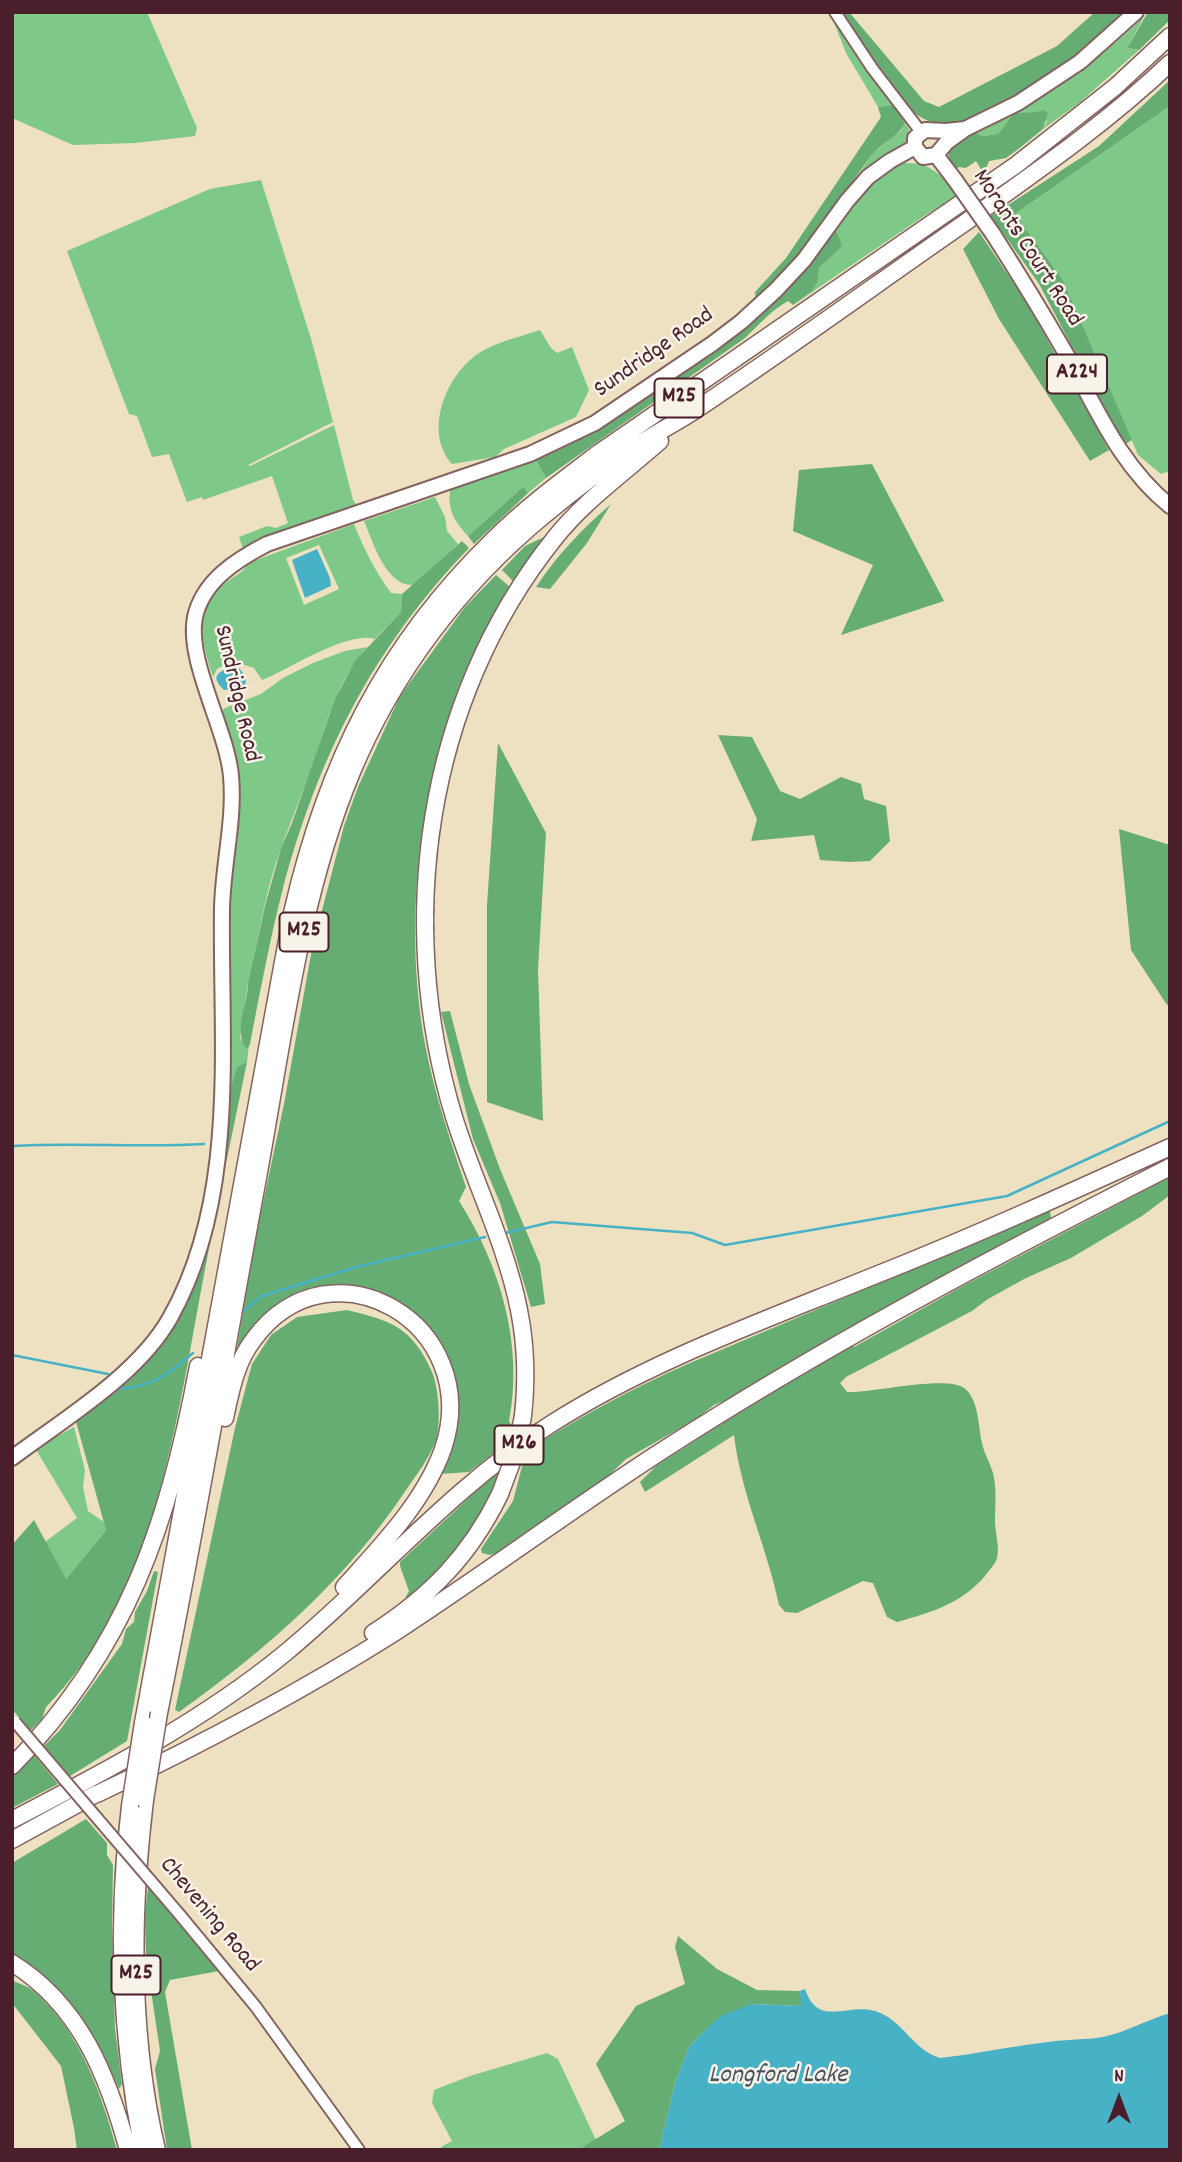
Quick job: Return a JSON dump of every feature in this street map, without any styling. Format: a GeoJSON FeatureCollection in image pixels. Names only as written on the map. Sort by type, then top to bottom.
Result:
{"type":"FeatureCollection","features":[{"type":"Feature","properties":{"kind":"highway","name":"M25"},"geometry":{"type":"LineString","coordinates":[[158,2150],[141,2042],[136,1979],[137,1803],[143,1723],[262,1069],[299,881],[313,830],[334,772],[361,715],[393,660],[430,610],[502,531],[567,477],[1004,173],[1104,96],[1170,36]]}},
{"type":"Feature","properties":{"kind":"highway","name":"M25"},"geometry":{"type":"LineString","coordinates":[[143,2150],[127,2051],[122,1980],[122,1889],[137,1803],[184,1591],[303,937],[322,857],[353,768],[380,713],[413,659],[449,610],[489,566],[537,520],[637,446],[690,414],[1036,173],[1112,115],[1170,63]]}},
{"type":"Feature","properties":{"kind":"highway","name":"M25"},"geometry":{"type":"LineString","coordinates":[[12,1840],[97,1794],[404,1612],[435,1586],[462,1556],[500,1494],[515,1454],[523,1416],[526,1361],[519,1308],[501,1248],[452,1112],[430,1010],[424,928],[426,867],[432,825],[444,764],[463,704],[488,645],[521,587],[555,539],[579,512],[690,414]]}},
{"type":"Feature","properties":{"kind":"highway","name":"M25"},"geometry":{"type":"LineString","coordinates":[[12,1766],[47,1728],[103,1651],[128,1605],[156,1539],[181,1449],[243,1140],[262,1069]]}},
{"type":"Feature","properties":{"kind":"highway","name":"M26"},"geometry":{"type":"LineString","coordinates":[[286,1653],[457,1494],[516,1448],[579,1406],[677,1357],[923,1256],[1170,1147]]}},
{"type":"Feature","properties":{"kind":"highway"},"geometry":{"type":"LineString","coordinates":[[97,1794],[166,1761],[366,1650],[657,1454],[788,1373],[956,1279],[1170,1167]]}},
{"type":"Feature","properties":{"kind":"highway","name":"M25"},"geometry":{"type":"LineString","coordinates":[[12,1820],[197,1717],[250,1681],[286,1653],[402,1520],[426,1484],[443,1449],[450,1415],[446,1373],[438,1353],[412,1320],[394,1308],[365,1297],[323,1296],[283,1311],[266,1324],[242,1358],[231,1388],[204,1516],[184,1591]]}},
{"type":"Feature","properties":{"kind":"highway"},"geometry":{"type":"LineString","coordinates":[[12,1963],[42,1984],[76,2023],[105,2078],[128,2150]]}},
{"type":"Feature","properties":{"kind":"main road"},"geometry":{"type":"LineString","coordinates":[[965,128],[927,131],[915,138],[915,147],[923,157],[939,151],[965,128],[1044,87],[1099,47],[1136,12]]}},
{"type":"Feature","properties":{"kind":"main road"},"geometry":{"type":"LineString","coordinates":[[927,131],[941,139],[939,151]]}},
{"type":"Feature","properties":{"kind":"main road","name":"Sundridge Road"},"geometry":{"type":"LineString","coordinates":[[12,1458],[116,1380],[158,1337],[184,1291],[204,1231],[218,1144],[223,1038],[222,907],[232,797],[228,755],[202,674],[194,636],[194,620],[202,597],[231,565],[267,544],[530,454],[595,423],[680,368],[741,322],[804,260],[846,201],[868,177],[915,147]]}},
{"type":"Feature","properties":{"kind":"main road","name":"Morants Court Road"},"geometry":{"type":"LineString","coordinates":[[939,151],[955,180],[1030,290],[1118,449],[1145,484],[1170,506]]}},
{"type":"Feature","properties":{"kind":"street"},"geometry":{"type":"LineString","coordinates":[[835,12],[872,68],[927,131]]}},
{"type":"Feature","properties":{"kind":"street","name":"Chevening Road"},"geometry":{"type":"LineString","coordinates":[[13,1720],[256,2007],[359,2150]]}},
{"type":"Feature","properties":{"kind":"green space"},"geometry":{"type":"Polygon","coordinates":[[[12,12],[147,12],[197,128],[195,136],[135,143],[73,145],[12,118],[12,12]]]}},
{"type":"Feature","properties":{"kind":"green space"},"geometry":{"type":"Polygon","coordinates":[[[830,12],[865,68],[893,105],[878,107],[846,53],[830,12]]]}},
{"type":"Feature","properties":{"kind":"green space"},"geometry":{"type":"Polygon","coordinates":[[[839,12],[849,12],[924,101],[939,107],[1057,46],[1095,12],[1127,12],[1066,63],[1017,95],[972,118],[942,124],[930,122],[913,112],[839,12]]]}},
{"type":"Feature","properties":{"kind":"green space"},"geometry":{"type":"Polygon","coordinates":[[[1148,12],[1170,12],[1170,20],[1139,50],[1127,48],[1148,12]]]}},
{"type":"Feature","properties":{"kind":"green space"},"geometry":{"type":"Polygon","coordinates":[[[1144,17],[1127,48],[1139,50],[1079,103],[1043,129],[1047,121],[1035,114],[1023,112],[1014,113],[998,134],[983,136],[975,133],[1064,81],[1104,52],[1144,17]]]}},
{"type":"Feature","properties":{"kind":"green space"},"geometry":{"type":"Polygon","coordinates":[[[1170,80],[1170,106],[1015,214],[1063,280],[1132,440],[1124,445],[1039,284],[991,216],[1099,146],[1170,80]]]}},
{"type":"Feature","properties":{"kind":"green space"},"geometry":{"type":"Polygon","coordinates":[[[893,105],[905,123],[902,128],[871,156],[803,250],[756,300],[755,292],[786,258],[881,117],[878,107],[893,105]]]}},
{"type":"Feature","properties":{"kind":"green space"},"geometry":{"type":"Polygon","coordinates":[[[1170,106],[1170,471],[1161,474],[1138,455],[1063,280],[1015,214],[1170,106]]]}},
{"type":"Feature","properties":{"kind":"green space"},"geometry":{"type":"Polygon","coordinates":[[[1043,110],[1048,113],[1043,129],[1006,158],[989,161],[984,174],[976,161],[966,168],[959,167],[955,170],[949,150],[960,138],[975,133],[983,136],[998,134],[1014,113],[1043,110]]]}},
{"type":"Feature","properties":{"kind":"green space"},"geometry":{"type":"Polygon","coordinates":[[[905,123],[909,129],[907,143],[875,161],[859,174],[873,153],[901,131],[905,123]]]}},
{"type":"Feature","properties":{"kind":"green space"},"geometry":{"type":"Polygon","coordinates":[[[904,163],[929,167],[957,196],[793,305],[801,298],[819,268],[841,246],[835,228],[874,182],[904,163]]]}},
{"type":"Feature","properties":{"kind":"green space"},"geometry":{"type":"Polygon","coordinates":[[[261,180],[312,342],[333,422],[248,465],[334,425],[353,500],[358,507],[287,530],[243,549],[239,537],[267,526],[276,528],[288,523],[272,476],[203,500],[202,497],[187,502],[169,454],[152,457],[137,416],[129,414],[67,251],[210,189],[261,180]]]}},
{"type":"Feature","properties":{"kind":"green space"},"geometry":{"type":"Polygon","coordinates":[[[835,228],[842,246],[819,268],[817,282],[812,291],[793,305],[788,301],[782,305],[745,338],[546,478],[536,460],[537,456],[564,446],[636,404],[733,336],[835,228]]]}},
{"type":"Feature","properties":{"kind":"green space"},"geometry":{"type":"Polygon","coordinates":[[[979,232],[1025,300],[1109,450],[1090,461],[999,319],[963,249],[979,232]]]}},
{"type":"Feature","properties":{"kind":"green space"},"geometry":{"type":"Polygon","coordinates":[[[540,330],[557,353],[572,347],[589,390],[576,417],[504,449],[495,457],[452,464],[443,451],[439,420],[448,389],[457,375],[467,363],[486,349],[540,330]]]}},
{"type":"Feature","properties":{"kind":"green space"},"geometry":{"type":"Polygon","coordinates":[[[536,460],[546,478],[528,493],[522,488],[468,536],[452,513],[451,487],[536,460]]]}},
{"type":"Feature","properties":{"kind":"green space"},"geometry":{"type":"Polygon","coordinates":[[[872,464],[944,601],[841,635],[873,565],[793,531],[799,470],[872,464]]]}},
{"type":"Feature","properties":{"kind":"green space"},"geometry":{"type":"Polygon","coordinates":[[[523,487],[528,493],[474,544],[468,536],[523,487]]]}},
{"type":"Feature","properties":{"kind":"green space"},"geometry":{"type":"Polygon","coordinates":[[[435,497],[445,517],[447,531],[458,544],[414,585],[404,584],[388,571],[382,562],[364,521],[435,497]]]}},
{"type":"Feature","properties":{"kind":"green space"},"geometry":{"type":"Polygon","coordinates":[[[611,504],[587,543],[550,589],[536,587],[570,543],[611,504]]]}},
{"type":"Feature","properties":{"kind":"green space"},"geometry":{"type":"Polygon","coordinates":[[[354,524],[385,585],[391,593],[402,594],[401,612],[375,639],[363,638],[334,645],[262,680],[254,668],[232,661],[217,669],[213,677],[203,640],[203,617],[213,596],[248,563],[354,524]],[[319,545],[286,558],[304,605],[339,589],[319,545]]]}},
{"type":"Feature","properties":{"kind":"green space"},"geometry":{"type":"Polygon","coordinates":[[[544,537],[515,583],[502,570],[525,546],[544,537]]]}},
{"type":"Feature","properties":{"kind":"green space"},"geometry":{"type":"Polygon","coordinates":[[[462,541],[469,548],[435,586],[377,664],[332,748],[297,839],[269,946],[250,1044],[248,1048],[245,1047],[241,1024],[265,906],[281,848],[335,699],[355,661],[401,612],[402,594],[462,541]]]}},
{"type":"Feature","properties":{"kind":"green space"},"geometry":{"type":"Polygon","coordinates":[[[496,575],[511,588],[479,645],[456,699],[429,795],[416,895],[415,945],[425,1044],[443,1116],[466,1187],[459,1201],[474,1226],[497,1279],[511,1335],[513,1392],[509,1421],[513,1428],[508,1442],[469,1472],[440,1474],[455,1431],[457,1386],[450,1361],[439,1339],[422,1320],[403,1305],[381,1295],[356,1289],[331,1288],[306,1293],[270,1311],[237,1348],[312,949],[344,826],[358,787],[400,696],[465,607],[496,575]]]}},
{"type":"Feature","properties":{"kind":"green space"},"geometry":{"type":"Polygon","coordinates":[[[368,647],[340,688],[275,864],[248,983],[240,1038],[248,1048],[249,1045],[247,1062],[237,1068],[227,1104],[230,1034],[228,914],[237,824],[238,772],[222,711],[261,694],[283,678],[313,663],[345,651],[368,647]]]}},
{"type":"Feature","properties":{"kind":"green space"},"geometry":{"type":"Polygon","coordinates":[[[718,735],[752,737],[780,791],[800,799],[841,777],[861,784],[864,799],[886,806],[890,841],[870,861],[849,862],[820,860],[814,835],[751,841],[757,819],[718,735]]]}},
{"type":"Feature","properties":{"kind":"green space"},"geometry":{"type":"Polygon","coordinates":[[[498,743],[546,833],[538,969],[543,1121],[487,1102],[487,905],[498,743]]]}},
{"type":"Feature","properties":{"kind":"green space"},"geometry":{"type":"Polygon","coordinates":[[[1119,829],[1170,845],[1170,1005],[1167,1005],[1131,950],[1119,829]]]}},
{"type":"Feature","properties":{"kind":"green space"},"geometry":{"type":"Polygon","coordinates":[[[450,1011],[469,1084],[500,1169],[540,1264],[545,1304],[531,1307],[500,1203],[473,1139],[441,1012],[450,1011]]]}},
{"type":"Feature","properties":{"kind":"green space"},"geometry":{"type":"Polygon","coordinates":[[[247,1062],[180,1405],[153,1515],[134,1568],[111,1618],[82,1665],[46,1707],[42,1719],[30,1731],[12,1709],[12,1545],[34,1520],[66,1579],[106,1530],[75,1418],[131,1379],[166,1339],[187,1296],[232,1084],[237,1067],[247,1062]]]}},
{"type":"Feature","properties":{"kind":"green space"},"geometry":{"type":"Polygon","coordinates":[[[1170,1177],[1170,1195],[1142,1216],[1071,1258],[1026,1278],[972,1311],[846,1377],[840,1383],[847,1392],[925,1384],[955,1384],[964,1388],[973,1399],[983,1447],[994,1479],[998,1554],[995,1563],[976,1586],[956,1600],[897,1622],[887,1617],[873,1583],[863,1581],[797,1613],[785,1612],[779,1605],[748,1499],[734,1435],[645,1492],[640,1482],[656,1466],[729,1419],[724,1401],[626,1459],[600,1484],[500,1552],[490,1555],[482,1553],[481,1549],[513,1501],[526,1451],[606,1404],[690,1363],[1050,1211],[1051,1218],[1042,1224],[843,1333],[854,1347],[961,1287],[1170,1177]]]}},
{"type":"Feature","properties":{"kind":"green space"},"geometry":{"type":"Polygon","coordinates":[[[347,1310],[399,1328],[417,1345],[432,1372],[438,1396],[436,1440],[422,1466],[383,1523],[331,1583],[274,1638],[179,1712],[175,1710],[235,1428],[252,1364],[271,1335],[297,1317],[347,1310]]]}},
{"type":"Feature","properties":{"kind":"green space"},"geometry":{"type":"Polygon","coordinates":[[[74,1427],[85,1470],[83,1487],[88,1511],[104,1522],[106,1530],[65,1580],[45,1542],[77,1518],[35,1448],[74,1427]]]}},
{"type":"Feature","properties":{"kind":"green space"},"geometry":{"type":"Polygon","coordinates":[[[500,1469],[483,1512],[452,1559],[401,1606],[409,1591],[400,1562],[500,1469]]]}},
{"type":"Feature","properties":{"kind":"green space"},"geometry":{"type":"Polygon","coordinates":[[[154,1571],[158,1572],[127,1741],[70,1776],[44,1746],[60,1730],[122,1644],[126,1629],[134,1622],[135,1612],[154,1571]]]}},
{"type":"Feature","properties":{"kind":"green space"},"geometry":{"type":"Polygon","coordinates":[[[34,1755],[58,1784],[12,1808],[12,1776],[34,1755]]]}},
{"type":"Feature","properties":{"kind":"green space"},"geometry":{"type":"Polygon","coordinates":[[[86,1819],[107,1843],[107,1855],[113,1865],[115,2029],[122,2084],[119,2089],[100,2048],[77,2012],[49,1981],[12,1953],[12,1863],[86,1819]]]}},
{"type":"Feature","properties":{"kind":"green space"},"geometry":{"type":"Polygon","coordinates":[[[148,1887],[219,1971],[170,1980],[165,1992],[192,2150],[167,2150],[155,2069],[160,2051],[146,1957],[145,1914],[148,1887]]]}},
{"type":"Feature","properties":{"kind":"green space"},"geometry":{"type":"Polygon","coordinates":[[[678,1936],[717,1969],[757,1990],[800,1991],[802,2006],[751,2004],[705,2030],[689,2047],[676,2080],[659,2150],[578,2150],[625,2121],[596,2064],[636,2006],[685,1984],[675,1947],[678,1936]]]}},
{"type":"Feature","properties":{"kind":"green space"},"geometry":{"type":"Polygon","coordinates":[[[12,1980],[28,1987],[52,2009],[77,2046],[96,2086],[117,2150],[77,2150],[61,2066],[12,2003],[12,1980]]]}},
{"type":"Feature","properties":{"kind":"green space"},"geometry":{"type":"Polygon","coordinates":[[[547,2053],[558,2059],[596,2140],[578,2150],[443,2150],[441,2147],[452,2141],[432,2103],[434,2090],[470,2076],[547,2053]]]}},
{"type":"Feature","properties":{"kind":"water"},"geometry":{"type":"Polygon","coordinates":[[[317,549],[331,586],[305,598],[292,560],[317,549]]]}},
{"type":"Feature","properties":{"kind":"water"},"geometry":{"type":"Polygon","coordinates":[[[232,666],[239,668],[246,677],[245,687],[224,690],[217,681],[217,675],[232,666]]]}},
{"type":"Feature","properties":{"kind":"water","name":"Longford Lake"},"geometry":{"type":"Polygon","coordinates":[[[805,1989],[817,2008],[825,2011],[864,2009],[884,2015],[922,2048],[940,2058],[1055,2041],[1103,2037],[1170,2013],[1170,2150],[659,2150],[676,2080],[689,2047],[721,2016],[751,2004],[801,2006],[800,1991],[805,1989]]]}},
{"type":"Feature","properties":{"kind":"waterway"},"geometry":{"type":"LineString","coordinates":[[505,1233],[552,1222],[692,1233],[725,1245],[1007,1196],[1170,1121]]}},
{"type":"Feature","properties":{"kind":"waterway"},"geometry":{"type":"LineString","coordinates":[[12,1146],[204,1144]]}},
{"type":"Feature","properties":{"kind":"waterway"},"geometry":{"type":"LineString","coordinates":[[240,1314],[262,1296],[356,1267],[485,1237]]}},
{"type":"Feature","properties":{"kind":"waterway"},"geometry":{"type":"LineString","coordinates":[[118,1384],[123,1389],[153,1381],[193,1353]]}},
{"type":"Feature","properties":{"kind":"waterway"},"geometry":{"type":"LineString","coordinates":[[12,1355],[108,1374],[111,1377]]}}]}
